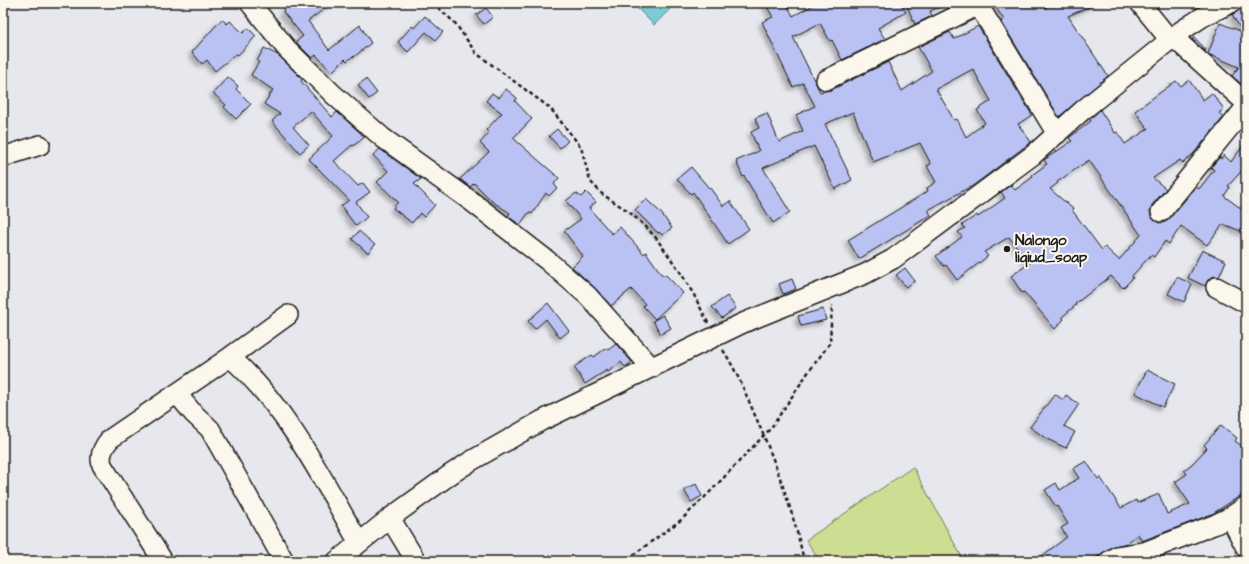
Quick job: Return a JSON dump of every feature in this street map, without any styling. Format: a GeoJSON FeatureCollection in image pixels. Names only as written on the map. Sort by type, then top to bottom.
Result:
{"type":"FeatureCollection","features":[{"type":"Feature","properties":{"kind":"street"},"geometry":{"type":"LineString","coordinates":[[250,3],[287,49],[334,95],[383,138],[471,201],[548,261],[588,296],[652,368]]}},
{"type":"Feature","properties":{"kind":"street"},"geometry":{"type":"LineString","coordinates":[[1140,3],[1172,39],[1246,103]]}},
{"type":"Feature","properties":{"kind":"street"},"geometry":{"type":"LineString","coordinates":[[337,561],[390,518],[471,461],[535,424],[743,323],[865,274],[893,259],[1001,180],[1057,134],[1083,110],[1189,25],[1230,3]]}},
{"type":"Feature","properties":{"kind":"street"},"geometry":{"type":"LineString","coordinates":[[826,80],[978,4],[1057,134]]}},
{"type":"Feature","properties":{"kind":"street"},"geometry":{"type":"LineString","coordinates":[[1161,212],[1246,107]]}},
{"type":"Feature","properties":{"kind":"street"},"geometry":{"type":"LineString","coordinates":[[3,157],[40,145]]}},
{"type":"Feature","properties":{"kind":"street"},"geometry":{"type":"LineString","coordinates":[[1216,287],[1246,303]]}},
{"type":"Feature","properties":{"kind":"street"},"geometry":{"type":"LineString","coordinates":[[163,561],[102,466],[101,454],[104,446],[110,439],[177,394],[288,315]]}},
{"type":"Feature","properties":{"kind":"street"},"geometry":{"type":"LineString","coordinates":[[230,357],[248,373],[296,434],[359,543]]}},
{"type":"Feature","properties":{"kind":"street"},"geometry":{"type":"LineString","coordinates":[[177,394],[193,413],[210,429],[284,561]]}},
{"type":"Feature","properties":{"kind":"street"},"geometry":{"type":"LineString","coordinates":[[1109,561],[1116,556],[1144,552],[1230,518],[1246,506]]}},
{"type":"Feature","properties":{"kind":"street"},"geometry":{"type":"LineString","coordinates":[[390,518],[416,561]]}},
{"type":"Feature","properties":{"kind":"street"},"geometry":{"type":"LineString","coordinates":[[1230,518],[1246,548]]}},
{"type":"Feature","properties":{"kind":"path"},"geometry":{"type":"LineString","coordinates":[[433,3],[455,23],[476,53],[550,108],[581,147],[590,181],[602,194],[628,211],[646,227],[679,270],[694,295],[714,337],[732,364],[764,435],[789,500],[804,561]]}},
{"type":"Feature","properties":{"kind":"path"},"geometry":{"type":"LineString","coordinates":[[633,555],[681,520],[771,428],[807,374],[830,343],[832,305],[827,289]]}},
{"type":"Feature","properties":{"kind":"green space"},"geometry":{"type":"Polygon","coordinates":[[[913,467],[964,561],[820,561],[806,540],[913,467]]]}},
{"type":"Feature","properties":{"kind":"water"},"geometry":{"type":"Polygon","coordinates":[[[632,3],[669,3],[673,6],[654,25],[632,3]]]}},
{"type":"Feature","properties":{"kind":"building"},"geometry":{"type":"Polygon","coordinates":[[[288,3],[332,3],[308,21],[329,50],[360,25],[371,43],[354,57],[353,56],[347,61],[345,59],[332,72],[316,55],[312,58],[296,42],[303,36],[283,12],[288,3]]]}},
{"type":"Feature","properties":{"kind":"building"},"geometry":{"type":"Polygon","coordinates":[[[765,3],[786,3],[793,16],[817,3],[850,3],[853,7],[860,3],[900,3],[906,12],[878,28],[885,39],[842,60],[832,40],[830,41],[820,23],[793,37],[820,92],[831,90],[888,62],[902,91],[932,71],[918,47],[950,32],[954,39],[978,26],[1032,115],[1018,124],[1031,142],[970,188],[928,210],[931,215],[859,259],[848,240],[928,191],[927,188],[936,182],[927,166],[931,164],[920,143],[873,162],[853,112],[825,124],[852,180],[835,189],[814,146],[763,168],[790,212],[773,223],[744,176],[743,177],[736,161],[759,151],[751,132],[759,128],[755,118],[767,113],[779,142],[803,131],[796,115],[815,106],[803,83],[793,87],[762,22],[773,17],[765,3]],[[973,69],[936,89],[954,120],[957,119],[966,137],[985,123],[977,110],[991,101],[973,69]]]}},
{"type":"Feature","properties":{"kind":"building"},"geometry":{"type":"Polygon","coordinates":[[[913,3],[948,3],[930,11],[932,16],[915,24],[907,6],[913,3]]]}},
{"type":"Feature","properties":{"kind":"building"},"geometry":{"type":"Polygon","coordinates":[[[993,3],[1043,3],[1045,8],[1056,3],[1098,3],[1068,16],[1108,76],[1059,117],[1001,21],[1004,20],[993,3]]]}},
{"type":"Feature","properties":{"kind":"building"},"geometry":{"type":"Polygon","coordinates":[[[1246,5],[1246,88],[1232,76],[1239,67],[1208,54],[1220,23],[1243,32],[1232,15],[1246,5]]]}},
{"type":"Feature","properties":{"kind":"building"},"geometry":{"type":"Polygon","coordinates":[[[486,8],[493,17],[484,24],[476,15],[486,8]]]}},
{"type":"Feature","properties":{"kind":"building"},"geometry":{"type":"Polygon","coordinates":[[[425,16],[443,32],[436,40],[426,32],[408,52],[398,42],[412,26],[414,28],[425,16]]]}},
{"type":"Feature","properties":{"kind":"building"},"geometry":{"type":"Polygon","coordinates":[[[222,19],[227,24],[230,21],[243,33],[248,28],[256,36],[238,55],[236,54],[215,71],[207,60],[202,64],[192,52],[222,19]]]}},
{"type":"Feature","properties":{"kind":"building"},"geometry":{"type":"Polygon","coordinates":[[[1194,37],[1206,50],[1205,51],[1192,39],[1194,37]]]}},
{"type":"Feature","properties":{"kind":"building"},"geometry":{"type":"Polygon","coordinates":[[[264,48],[278,55],[302,79],[301,81],[332,117],[337,112],[365,137],[353,146],[352,145],[334,161],[358,186],[363,183],[370,192],[356,202],[367,217],[356,226],[341,206],[349,200],[309,159],[333,136],[311,111],[293,127],[309,145],[300,153],[272,121],[280,114],[264,104],[273,90],[251,75],[259,62],[257,61],[264,48]]]}},
{"type":"Feature","properties":{"kind":"building"},"geometry":{"type":"Polygon","coordinates":[[[228,77],[238,86],[236,89],[251,104],[236,119],[224,107],[226,105],[213,93],[228,77]]]}},
{"type":"Feature","properties":{"kind":"building"},"geometry":{"type":"Polygon","coordinates":[[[366,79],[377,93],[369,99],[358,85],[366,79]]]}},
{"type":"Feature","properties":{"kind":"building"},"geometry":{"type":"Polygon","coordinates":[[[1189,80],[1203,100],[1212,93],[1224,109],[1219,113],[1223,118],[1194,153],[1183,163],[1180,160],[1153,178],[1166,189],[1152,205],[1150,211],[1151,216],[1159,223],[1165,222],[1169,219],[1196,187],[1199,189],[1214,170],[1211,167],[1220,157],[1221,159],[1224,155],[1231,162],[1246,142],[1246,166],[1228,186],[1230,187],[1224,196],[1246,212],[1246,233],[1223,224],[1207,245],[1181,226],[1169,244],[1165,241],[1154,257],[1151,255],[1123,288],[1111,276],[1075,304],[1076,305],[1062,317],[1064,319],[1055,329],[1024,292],[1022,293],[1011,276],[1030,263],[1009,237],[984,252],[988,256],[957,280],[946,265],[944,266],[936,256],[962,237],[958,232],[965,228],[962,225],[977,215],[978,217],[1005,198],[1001,192],[1011,185],[1015,190],[1033,177],[1032,175],[1047,164],[1044,160],[1072,141],[1069,138],[1091,121],[1090,119],[1100,110],[1115,133],[1117,132],[1125,144],[1148,129],[1135,111],[1176,81],[1181,86],[1189,80]],[[1089,160],[1057,182],[1058,183],[1050,189],[1073,209],[1072,210],[1102,250],[1105,247],[1119,260],[1141,235],[1089,160]]]}},
{"type":"Feature","properties":{"kind":"building"},"geometry":{"type":"Polygon","coordinates":[[[506,89],[517,98],[515,101],[532,119],[513,138],[559,178],[554,184],[557,188],[549,196],[546,193],[532,214],[529,212],[520,225],[508,216],[510,213],[493,202],[474,183],[470,187],[460,179],[489,152],[480,143],[489,133],[486,130],[502,113],[486,101],[492,93],[499,98],[506,89]]]}},
{"type":"Feature","properties":{"kind":"building"},"geometry":{"type":"Polygon","coordinates":[[[557,129],[568,141],[560,148],[549,136],[557,129]]]}},
{"type":"Feature","properties":{"kind":"building"},"geometry":{"type":"Polygon","coordinates":[[[380,149],[421,179],[414,184],[435,205],[424,217],[420,213],[412,223],[393,208],[398,202],[377,182],[388,171],[373,155],[380,149]]]}},
{"type":"Feature","properties":{"kind":"building"},"geometry":{"type":"Polygon","coordinates":[[[691,167],[710,188],[723,206],[730,201],[749,229],[728,244],[693,192],[691,194],[677,179],[691,167]]]}},
{"type":"Feature","properties":{"kind":"building"},"geometry":{"type":"Polygon","coordinates":[[[586,192],[596,202],[589,208],[612,234],[620,227],[644,254],[646,252],[662,275],[666,275],[683,293],[655,319],[643,306],[645,304],[631,289],[611,306],[595,288],[572,267],[583,256],[564,231],[581,219],[566,201],[576,193],[581,197],[586,192]]]}},
{"type":"Feature","properties":{"kind":"building"},"geometry":{"type":"Polygon","coordinates":[[[646,199],[661,213],[672,228],[662,235],[659,232],[658,233],[635,210],[646,199]]]}},
{"type":"Feature","properties":{"kind":"building"},"geometry":{"type":"Polygon","coordinates":[[[359,231],[375,245],[368,253],[352,239],[359,231]]]}},
{"type":"Feature","properties":{"kind":"building"},"geometry":{"type":"Polygon","coordinates":[[[1202,250],[1226,261],[1219,277],[1215,276],[1210,278],[1205,286],[1188,278],[1202,250]]]}},
{"type":"Feature","properties":{"kind":"building"},"geometry":{"type":"Polygon","coordinates":[[[905,268],[915,281],[906,287],[896,275],[905,268]]]}},
{"type":"Feature","properties":{"kind":"building"},"geometry":{"type":"Polygon","coordinates":[[[1177,277],[1192,284],[1184,302],[1168,294],[1177,277]]]}},
{"type":"Feature","properties":{"kind":"building"},"geometry":{"type":"Polygon","coordinates":[[[792,279],[796,289],[783,294],[779,284],[792,279]]]}},
{"type":"Feature","properties":{"kind":"building"},"geometry":{"type":"Polygon","coordinates":[[[727,296],[736,308],[722,318],[712,307],[727,296]]]}},
{"type":"Feature","properties":{"kind":"building"},"geometry":{"type":"Polygon","coordinates":[[[548,303],[569,331],[560,338],[546,319],[535,329],[528,321],[548,303]]]}},
{"type":"Feature","properties":{"kind":"building"},"geometry":{"type":"Polygon","coordinates":[[[823,309],[826,320],[801,326],[798,316],[823,309]]]}},
{"type":"Feature","properties":{"kind":"building"},"geometry":{"type":"Polygon","coordinates":[[[663,315],[671,328],[661,334],[653,321],[663,315]]]}},
{"type":"Feature","properties":{"kind":"building"},"geometry":{"type":"Polygon","coordinates":[[[616,344],[632,362],[625,367],[621,362],[608,372],[607,370],[585,384],[574,367],[592,355],[594,357],[606,348],[608,350],[616,344]]]}},
{"type":"Feature","properties":{"kind":"building"},"geometry":{"type":"Polygon","coordinates":[[[1147,370],[1175,384],[1163,407],[1135,393],[1147,370]]]}},
{"type":"Feature","properties":{"kind":"building"},"geometry":{"type":"Polygon","coordinates":[[[1055,394],[1063,400],[1066,395],[1079,404],[1064,426],[1075,432],[1066,448],[1047,439],[1030,427],[1055,394]]]}},
{"type":"Feature","properties":{"kind":"building"},"geometry":{"type":"Polygon","coordinates":[[[1221,425],[1237,438],[1235,441],[1246,449],[1246,466],[1242,471],[1246,477],[1246,492],[1212,514],[1142,541],[1138,534],[1127,543],[1111,547],[1091,561],[1035,561],[1067,537],[1061,528],[1068,524],[1045,490],[1056,483],[1060,490],[1079,478],[1073,469],[1086,461],[1098,479],[1100,477],[1121,508],[1136,500],[1137,503],[1159,494],[1167,514],[1190,504],[1175,482],[1187,474],[1184,470],[1207,448],[1204,445],[1221,425]]]}},
{"type":"Feature","properties":{"kind":"building"},"geometry":{"type":"Polygon","coordinates":[[[696,484],[702,496],[691,502],[684,490],[696,484]]]}},
{"type":"Feature","properties":{"kind":"place","name":"Nalongo liqiud_soap"},"geometry":{"type":"Point","coordinates":[1007,249]}}]}
